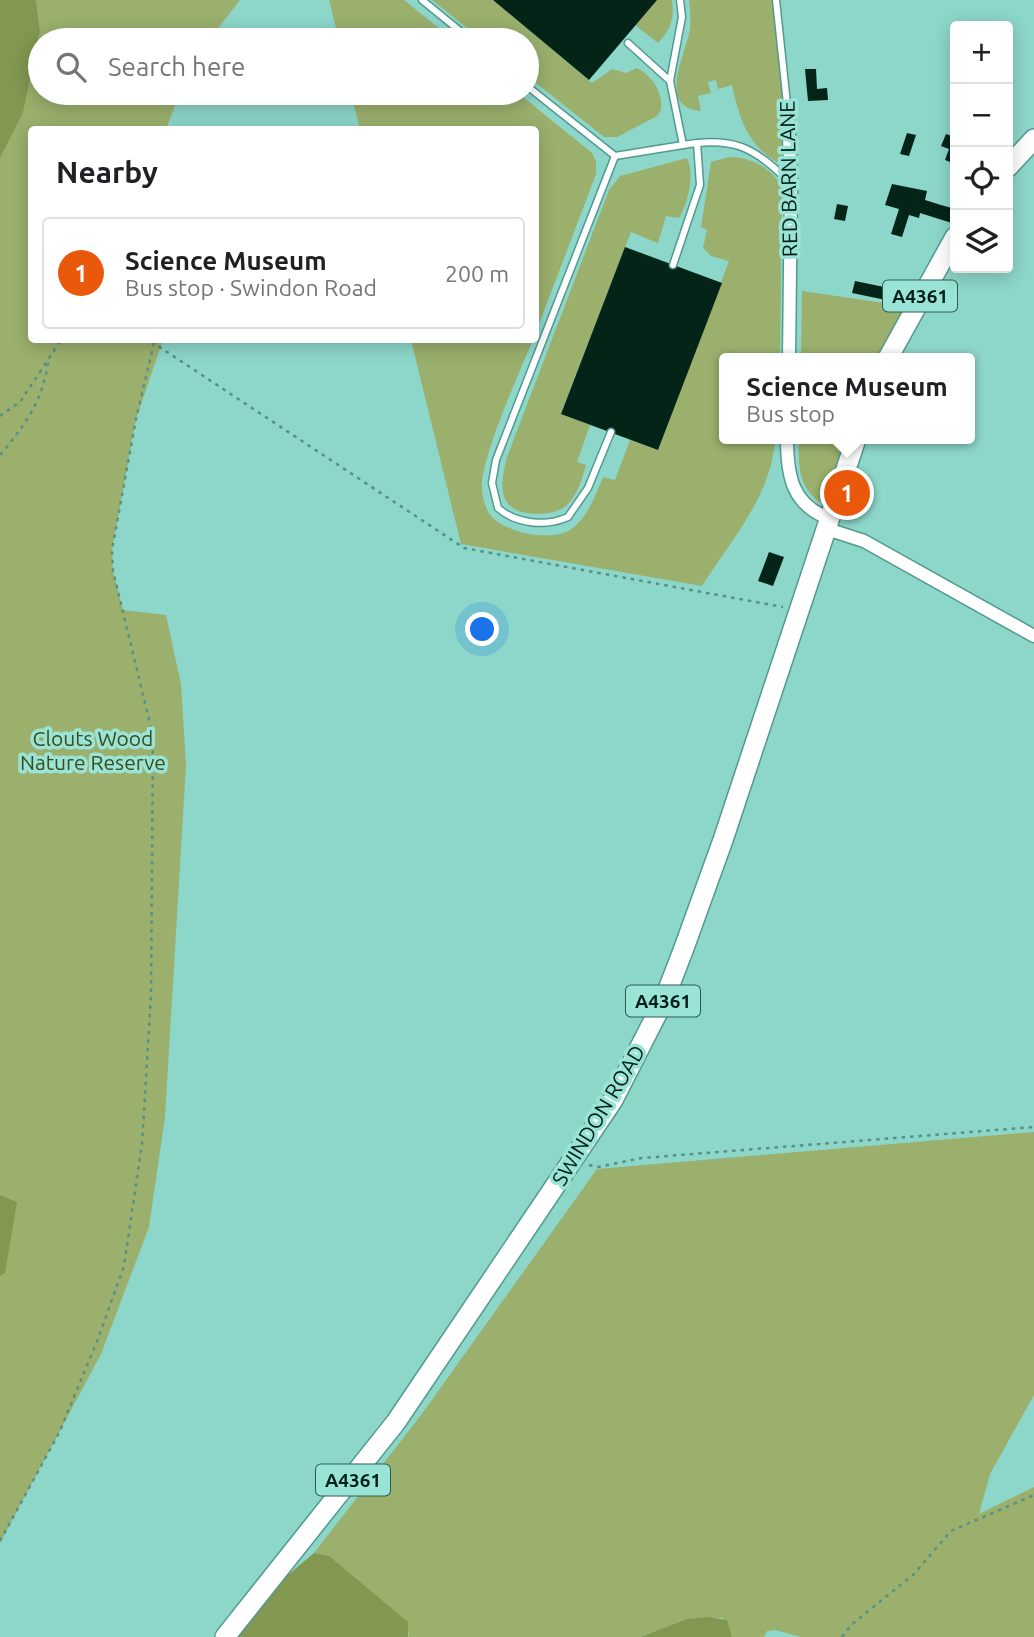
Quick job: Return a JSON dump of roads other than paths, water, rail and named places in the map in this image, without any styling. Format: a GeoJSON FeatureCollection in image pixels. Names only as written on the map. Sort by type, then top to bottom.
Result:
{"type":"FeatureCollection","features":[{"type":"Feature","properties":{"kind":"main road"},"geometry":{"type":"LineString","coordinates":[[1013,162],[1034,139]]}},
{"type":"Feature","properties":{"kind":"main road","name":"A4361"},"geometry":{"type":"LineString","coordinates":[[891,353],[950,246]]}},
{"type":"Feature","properties":{"kind":"main road","name":"SWINDON ROAD"},"geometry":{"type":"LineString","coordinates":[[225,1637],[308,1537],[397,1422],[613,1100],[664,1000],[723,840],[854,444]]}},
{"type":"Feature","properties":{"kind":"street","name":"RED BARN LANE"},"geometry":{"type":"LineString","coordinates":[[788,113],[791,183],[789,353]]}},
{"type":"Feature","properties":{"kind":"street"},"geometry":{"type":"LineString","coordinates":[[787,444],[788,468],[794,490],[811,510],[829,524],[1034,636]]}},
{"type":"Feature","properties":{"kind":"lane"},"geometry":{"type":"LineString","coordinates":[[422,0],[456,28]]}},
{"type":"Feature","properties":{"kind":"lane"},"geometry":{"type":"LineString","coordinates":[[680,0],[682,17],[670,81],[683,145]]}},
{"type":"Feature","properties":{"kind":"lane","name":"RED BARN LANE"},"geometry":{"type":"LineString","coordinates":[[776,0],[788,113]]}},
{"type":"Feature","properties":{"kind":"lane"},"geometry":{"type":"LineString","coordinates":[[628,43],[670,81]]}},
{"type":"Feature","properties":{"kind":"lane"},"geometry":{"type":"LineString","coordinates":[[539,96],[615,156],[697,143],[730,142],[766,160],[791,183]]}},
{"type":"Feature","properties":{"kind":"lane"},"geometry":{"type":"LineString","coordinates":[[673,265],[700,185],[697,143]]}},
{"type":"Feature","properties":{"kind":"lane"},"geometry":{"type":"LineString","coordinates":[[611,432],[589,488],[568,517],[540,524],[514,518],[498,508],[492,482],[496,460],[615,156]]}},
{"type":"Feature","properties":{"kind":"place","name":"Science Museum"},"geometry":{"type":"Point","coordinates":[847,493]}},
{"type":"Feature","properties":{"kind":"park label","name":"Clouts Wood Nature Reserve"},"geometry":{"type":"Point","coordinates":[93,750]}}]}
